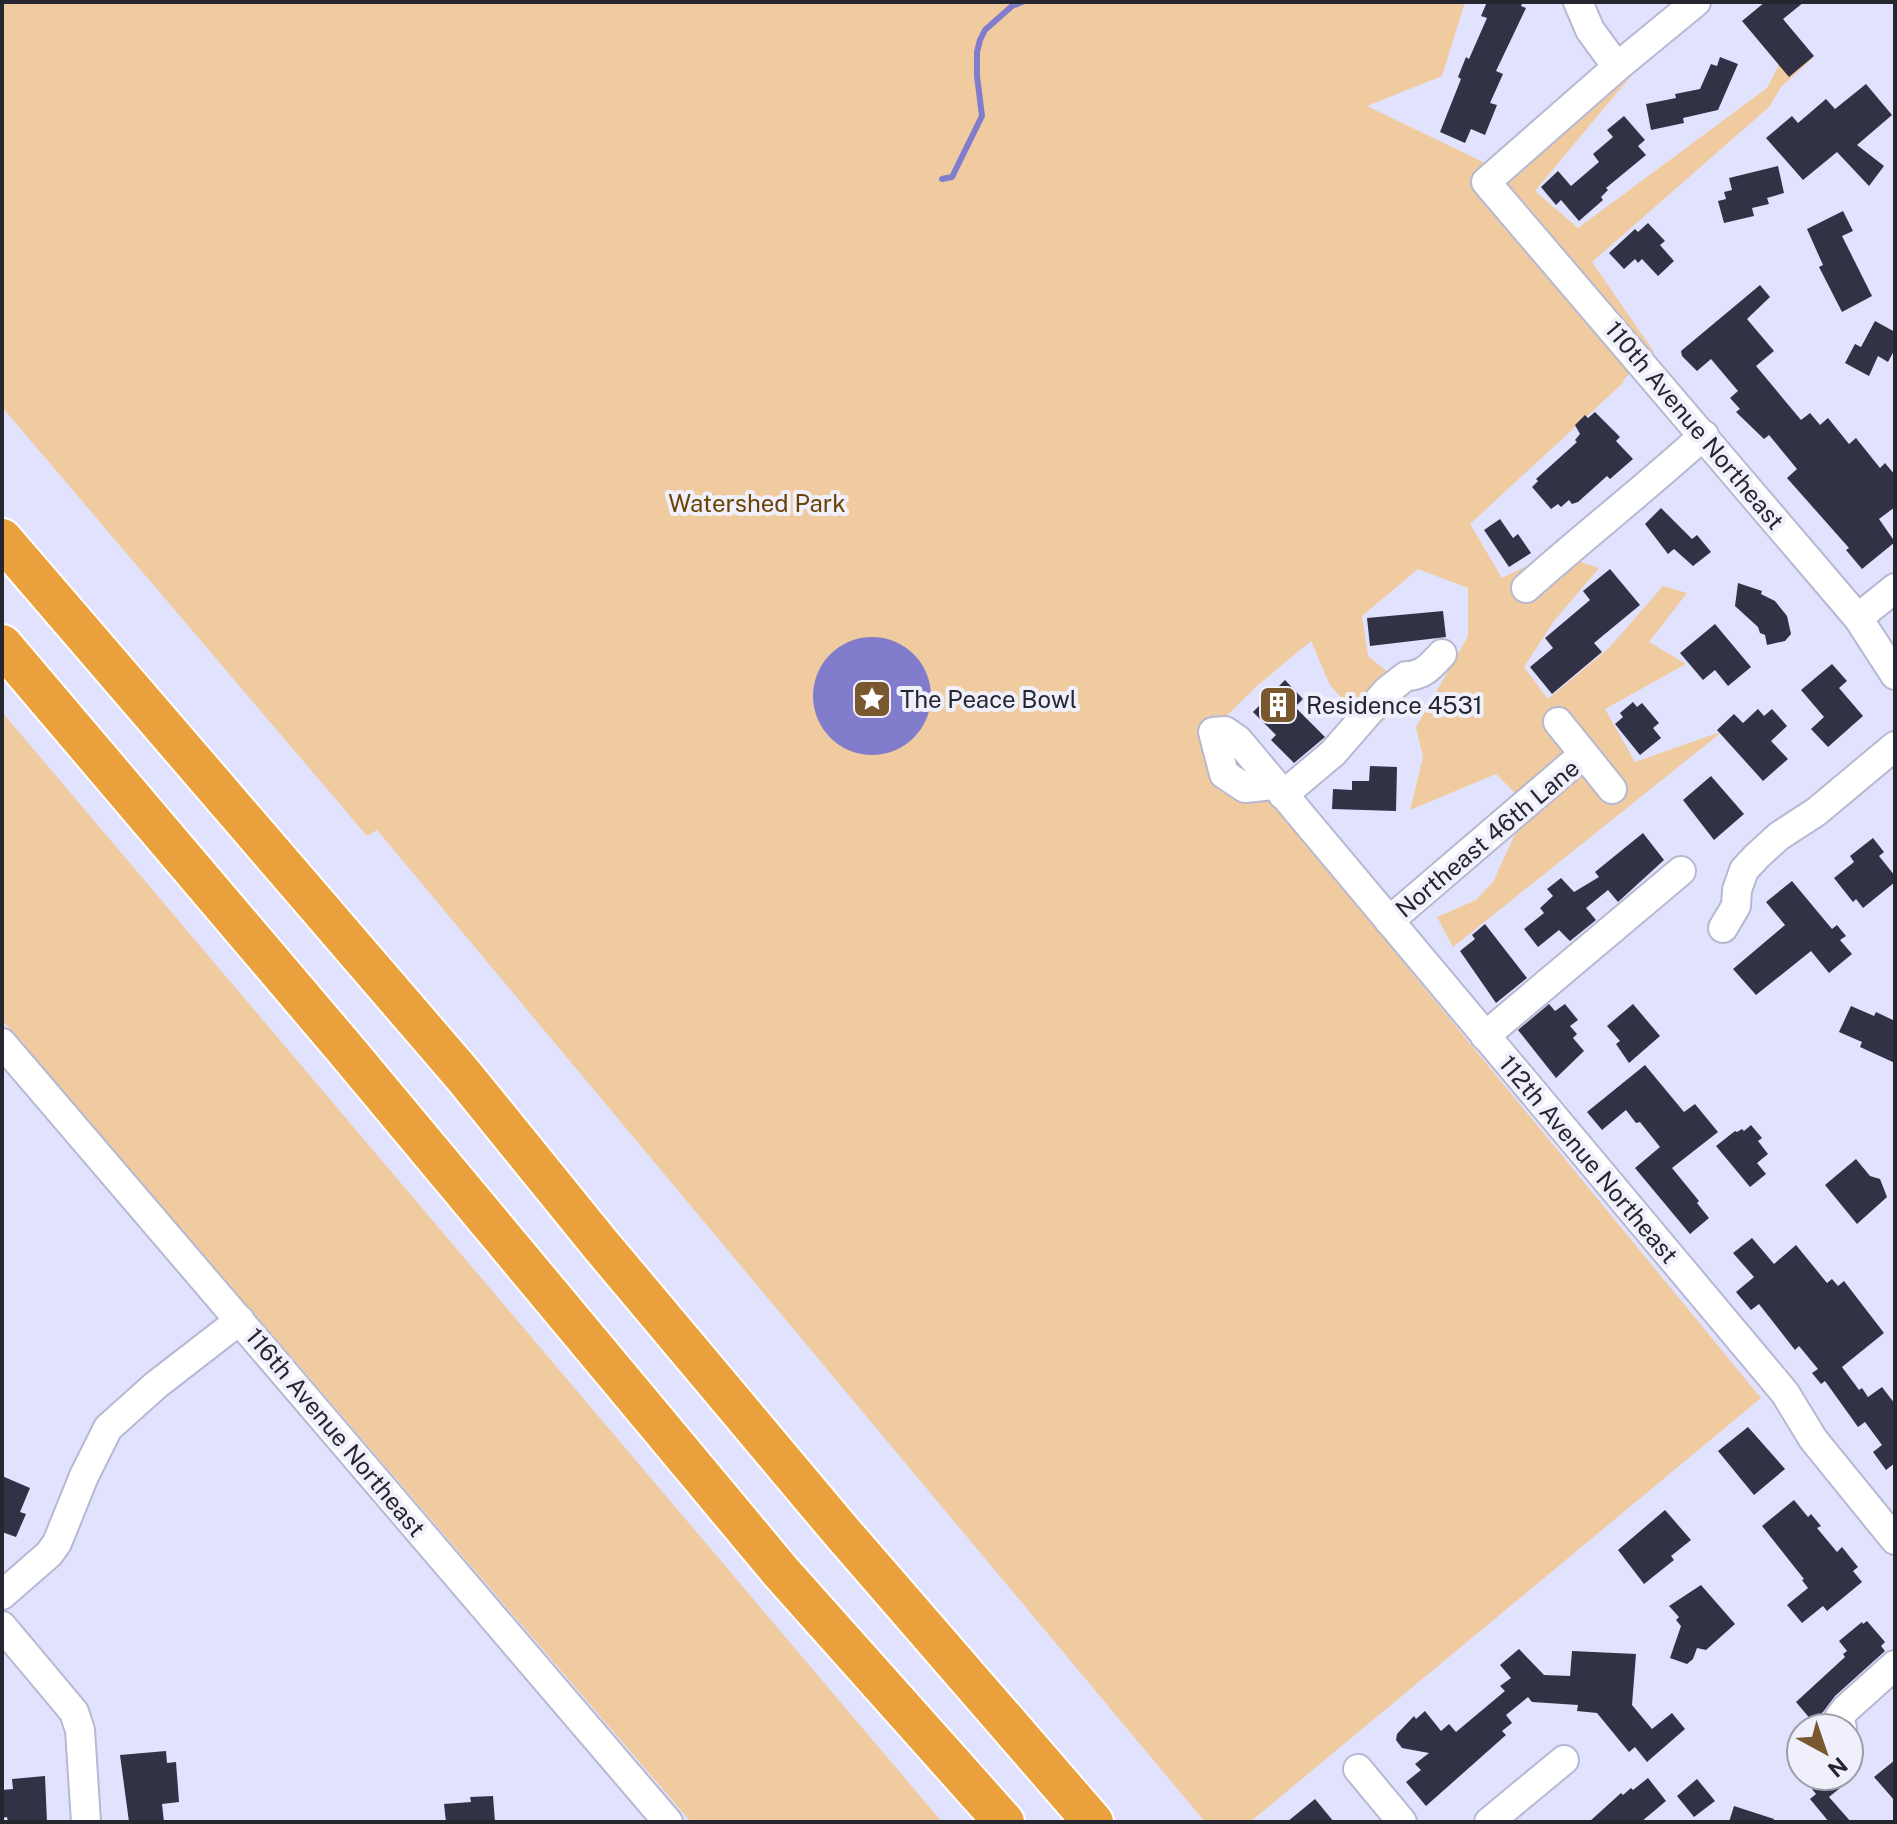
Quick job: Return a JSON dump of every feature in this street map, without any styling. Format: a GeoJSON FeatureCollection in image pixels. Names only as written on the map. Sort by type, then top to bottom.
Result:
{"type":"FeatureCollection","features":[{"type":"Feature","properties":{"kind":"highway"},"geometry":{"type":"LineString","coordinates":[[2,539],[463,1075],[830,1518],[1093,1822]]}},
{"type":"Feature","properties":{"kind":"highway"},"geometry":{"type":"LineString","coordinates":[[2,645],[376,1086],[781,1572],[1004,1822]]}},
{"type":"Feature","properties":{"kind":"street"},"geometry":{"type":"LineString","coordinates":[[1578,2],[1590,30],[1617,67],[1696,2]]}},
{"type":"Feature","properties":{"kind":"street","name":"110th Avenue Northeast"},"geometry":{"type":"LineString","coordinates":[[1617,67],[1486,182],[1858,618],[1895,675]]}},
{"type":"Feature","properties":{"kind":"street"},"geometry":{"type":"LineString","coordinates":[[1526,588],[1704,435]]}},
{"type":"Feature","properties":{"kind":"street"},"geometry":{"type":"LineString","coordinates":[[1858,618],[1895,588]]}},
{"type":"Feature","properties":{"kind":"street","name":"112th Avenue Northeast"},"geometry":{"type":"LineString","coordinates":[[1442,654],[1424,671],[1416,676],[1406,676],[1387,691],[1333,753],[1279,790],[1785,1393],[1813,1439],[1895,1540]]}},
{"type":"Feature","properties":{"kind":"street"},"geometry":{"type":"LineString","coordinates":[[1558,722],[1612,789]]}},
{"type":"Feature","properties":{"kind":"street"},"geometry":{"type":"LineString","coordinates":[[1723,928],[1736,906],[1737,890],[1744,870],[1779,836],[1816,812],[1895,746]]}},
{"type":"Feature","properties":{"kind":"street","name":"Northeast 46th Lane"},"geometry":{"type":"LineString","coordinates":[[1389,921],[1584,754]]}},
{"type":"Feature","properties":{"kind":"street"},"geometry":{"type":"LineString","coordinates":[[1485,1036],[1681,871]]}},
{"type":"Feature","properties":{"kind":"street","name":"116th Avenue Northeast"},"geometry":{"type":"LineString","coordinates":[[2,1043],[668,1822]]}},
{"type":"Feature","properties":{"kind":"street"},"geometry":{"type":"LineString","coordinates":[[2,1595],[49,1554],[57,1543],[84,1476],[108,1428],[156,1385],[240,1320]]}},
{"type":"Feature","properties":{"kind":"street"},"geometry":{"type":"LineString","coordinates":[[2,1626],[74,1712],[80,1730],[86,1822]]}},
{"type":"Feature","properties":{"kind":"street"},"geometry":{"type":"LineString","coordinates":[[1844,1712],[1895,1665]]}},
{"type":"Feature","properties":{"kind":"street"},"geometry":{"type":"LineString","coordinates":[[1489,1822],[1564,1760]]}},
{"type":"Feature","properties":{"kind":"street"},"geometry":{"type":"LineString","coordinates":[[1358,1769],[1402,1822]]}},
{"type":"Feature","properties":{"kind":"green space","name":"Watershed Park"},"geometry":{"type":"Polygon","coordinates":[[[2,2],[1465,2],[1442,76],[1367,106],[1510,175],[1635,71],[1535,191],[1578,228],[1767,88],[1787,50],[1812,59],[1781,87],[1769,107],[1592,262],[1654,352],[1470,524],[1502,578],[1553,553],[1599,568],[1554,621],[1524,667],[1548,699],[1609,648],[1663,586],[1687,593],[1649,642],[1686,664],[1605,709],[1635,762],[1723,731],[1453,947],[1437,917],[1476,900],[1493,882],[1528,806],[1496,774],[1410,810],[1423,757],[1416,727],[1468,636],[1468,588],[1418,569],[1362,616],[1368,656],[1390,674],[1417,669],[1403,705],[1350,747],[1356,714],[1330,685],[1311,641],[1258,685],[1214,728],[1213,735],[1275,806],[1761,1398],[1250,1822],[1205,1822],[377,830],[367,836],[2,407],[2,2]]]}},
{"type":"Feature","properties":{"kind":"green space"},"geometry":{"type":"Polygon","coordinates":[[[2,712],[942,1822],[691,1822],[2,1020],[2,712]]]}},
{"type":"Feature","properties":{"kind":"shaded area","name":"The Peace Bowl"},"geometry":{"type":"Polygon","coordinates":[[[872,637],[895,641],[914,654],[927,673],[931,696],[927,719],[914,738],[895,751],[872,755],[849,751],[830,738],[817,719],[813,696],[817,673],[830,654],[849,641],[872,637]]]}},
{"type":"Feature","properties":{"kind":"building"},"geometry":{"type":"Polygon","coordinates":[[[1487,2],[1523,2],[1521,6],[1526,8],[1496,71],[1503,74],[1490,103],[1497,105],[1485,135],[1471,129],[1465,143],[1440,132],[1461,79],[1458,77],[1466,57],[1469,59],[1487,18],[1481,16],[1487,2]]]}},
{"type":"Feature","properties":{"kind":"building"},"geometry":{"type":"Polygon","coordinates":[[[1765,2],[1804,2],[1783,19],[1814,56],[1789,77],[1742,21],[1765,2]]]}},
{"type":"Feature","properties":{"kind":"building"},"geometry":{"type":"Polygon","coordinates":[[[1720,57],[1738,64],[1718,110],[1683,118],[1684,123],[1651,130],[1646,104],[1700,89],[1711,64],[1717,66],[1720,57]]]}},
{"type":"Feature","properties":{"kind":"building"},"geometry":{"type":"Polygon","coordinates":[[[1866,84],[1892,115],[1857,145],[1884,166],[1869,186],[1837,152],[1803,180],[1766,138],[1792,116],[1798,123],[1826,99],[1835,109],[1866,84]]]}},
{"type":"Feature","properties":{"kind":"building"},"geometry":{"type":"Polygon","coordinates":[[[1624,116],[1645,140],[1638,146],[1646,155],[1606,188],[1608,190],[1601,197],[1603,200],[1579,221],[1561,200],[1556,205],[1541,187],[1558,171],[1571,186],[1599,162],[1593,154],[1613,137],[1607,130],[1624,116]]]}},
{"type":"Feature","properties":{"kind":"building"},"geometry":{"type":"Polygon","coordinates":[[[1778,166],[1784,193],[1767,198],[1769,204],[1752,208],[1754,216],[1724,223],[1718,201],[1726,199],[1724,192],[1732,190],[1729,178],[1778,166]]]}},
{"type":"Feature","properties":{"kind":"building"},"geometry":{"type":"Polygon","coordinates":[[[1843,211],[1853,231],[1842,236],[1872,296],[1842,312],[1819,267],[1823,265],[1807,229],[1843,211]]]}},
{"type":"Feature","properties":{"kind":"building"},"geometry":{"type":"Polygon","coordinates":[[[1648,223],[1665,241],[1660,245],[1674,261],[1658,276],[1642,259],[1638,263],[1635,259],[1624,269],[1609,253],[1635,229],[1638,232],[1648,223]]]}},
{"type":"Feature","properties":{"kind":"building"},"geometry":{"type":"Polygon","coordinates":[[[1760,285],[1770,297],[1747,319],[1774,351],[1756,366],[1801,420],[1810,413],[1820,425],[1828,418],[1849,444],[1856,438],[1880,468],[1885,463],[1895,475],[1895,507],[1879,519],[1895,542],[1862,569],[1846,550],[1849,548],[1787,478],[1797,469],[1769,435],[1764,439],[1736,412],[1740,409],[1730,398],[1738,391],[1711,359],[1697,371],[1682,356],[1681,351],[1760,285]]]}},
{"type":"Feature","properties":{"kind":"building"},"geometry":{"type":"Polygon","coordinates":[[[1875,321],[1895,332],[1895,349],[1888,362],[1878,356],[1869,376],[1845,363],[1855,344],[1861,347],[1875,321]]]}},
{"type":"Feature","properties":{"kind":"building"},"geometry":{"type":"Polygon","coordinates":[[[1595,412],[1620,437],[1616,441],[1633,459],[1610,479],[1607,476],[1578,502],[1572,504],[1569,500],[1561,507],[1558,504],[1551,509],[1532,487],[1538,481],[1536,479],[1577,442],[1575,440],[1580,434],[1575,425],[1585,415],[1588,418],[1595,412]]]}},
{"type":"Feature","properties":{"kind":"building"},"geometry":{"type":"Polygon","coordinates":[[[1661,508],[1692,539],[1697,535],[1711,552],[1693,566],[1674,549],[1668,554],[1645,524],[1661,508]]]}},
{"type":"Feature","properties":{"kind":"building"},"geometry":{"type":"Polygon","coordinates":[[[1500,519],[1513,538],[1518,534],[1531,553],[1509,567],[1484,530],[1500,519]]]}},
{"type":"Feature","properties":{"kind":"building"},"geometry":{"type":"Polygon","coordinates":[[[1610,569],[1640,605],[1594,643],[1602,652],[1552,694],[1530,667],[1553,648],[1545,638],[1590,600],[1583,591],[1610,569]]]}},
{"type":"Feature","properties":{"kind":"building"},"geometry":{"type":"Polygon","coordinates":[[[1738,583],[1762,591],[1761,594],[1775,601],[1787,616],[1791,634],[1785,641],[1767,645],[1765,635],[1735,606],[1738,583]]]}},
{"type":"Feature","properties":{"kind":"building"},"geometry":{"type":"Polygon","coordinates":[[[1443,611],[1446,637],[1370,646],[1367,618],[1443,611]]]}},
{"type":"Feature","properties":{"kind":"building"},"geometry":{"type":"Polygon","coordinates":[[[1715,624],[1751,667],[1728,686],[1715,670],[1703,680],[1680,653],[1715,624]]]}},
{"type":"Feature","properties":{"kind":"building"},"geometry":{"type":"Polygon","coordinates":[[[1832,664],[1847,681],[1839,688],[1863,716],[1828,747],[1811,729],[1824,717],[1801,690],[1832,664]]]}},
{"type":"Feature","properties":{"kind":"building"},"geometry":{"type":"Polygon","coordinates":[[[1285,680],[1303,699],[1295,707],[1325,737],[1294,763],[1271,740],[1276,735],[1253,712],[1285,680]]]}},
{"type":"Feature","properties":{"kind":"building"},"geometry":{"type":"Polygon","coordinates":[[[1633,702],[1637,707],[1642,703],[1659,723],[1653,728],[1661,738],[1640,755],[1615,724],[1623,717],[1620,713],[1633,702]]]}},
{"type":"Feature","properties":{"kind":"building"},"geometry":{"type":"Polygon","coordinates":[[[1758,709],[1764,716],[1772,709],[1787,726],[1771,741],[1788,759],[1763,781],[1717,730],[1734,714],[1743,723],[1758,709]]]}},
{"type":"Feature","properties":{"kind":"building"},"geometry":{"type":"Polygon","coordinates":[[[1370,766],[1397,767],[1396,811],[1332,809],[1333,789],[1352,790],[1352,781],[1369,781],[1370,766]]]}},
{"type":"Feature","properties":{"kind":"building"},"geometry":{"type":"Polygon","coordinates":[[[1711,776],[1744,814],[1714,840],[1683,800],[1711,776]]]}},
{"type":"Feature","properties":{"kind":"building"},"geometry":{"type":"Polygon","coordinates":[[[1643,833],[1664,860],[1618,902],[1608,890],[1586,908],[1596,920],[1570,941],[1559,930],[1538,947],[1524,929],[1544,913],[1540,908],[1553,896],[1547,889],[1561,878],[1574,892],[1599,877],[1595,872],[1643,833]]]}},
{"type":"Feature","properties":{"kind":"building"},"geometry":{"type":"Polygon","coordinates":[[[1873,838],[1884,852],[1879,856],[1895,876],[1895,882],[1863,908],[1856,899],[1853,902],[1834,878],[1854,862],[1850,856],[1873,838]]]}},
{"type":"Feature","properties":{"kind":"building"},"geometry":{"type":"Polygon","coordinates":[[[1792,881],[1832,929],[1837,925],[1846,936],[1840,940],[1852,954],[1829,973],[1811,951],[1756,995],[1733,969],[1785,925],[1766,902],[1792,881]]]}},
{"type":"Feature","properties":{"kind":"building"},"geometry":{"type":"Polygon","coordinates":[[[1485,924],[1527,978],[1496,1003],[1460,951],[1475,939],[1472,935],[1485,924]]]}},
{"type":"Feature","properties":{"kind":"building"},"geometry":{"type":"Polygon","coordinates":[[[1549,1004],[1555,1011],[1565,1004],[1578,1020],[1570,1026],[1577,1034],[1573,1038],[1584,1051],[1556,1078],[1518,1030],[1549,1004]]]}},
{"type":"Feature","properties":{"kind":"building"},"geometry":{"type":"Polygon","coordinates":[[[1633,1004],[1660,1036],[1629,1063],[1616,1044],[1620,1041],[1607,1026],[1633,1004]]]}},
{"type":"Feature","properties":{"kind":"building"},"geometry":{"type":"Polygon","coordinates":[[[1851,1006],[1895,1021],[1895,1063],[1860,1047],[1862,1042],[1839,1032],[1851,1006]]]}},
{"type":"Feature","properties":{"kind":"building"},"geometry":{"type":"Polygon","coordinates":[[[1645,1065],[1684,1112],[1695,1104],[1718,1132],[1672,1168],[1709,1218],[1690,1234],[1635,1168],[1660,1147],[1640,1122],[1636,1123],[1626,1110],[1602,1130],[1587,1112],[1645,1065]]]}},
{"type":"Feature","properties":{"kind":"building"},"geometry":{"type":"Polygon","coordinates":[[[1751,1125],[1762,1138],[1758,1141],[1768,1154],[1757,1163],[1766,1174],[1750,1187],[1716,1146],[1735,1131],[1744,1131],[1751,1125]]]}},
{"type":"Feature","properties":{"kind":"building"},"geometry":{"type":"Polygon","coordinates":[[[1856,1159],[1870,1176],[1880,1179],[1887,1197],[1857,1224],[1825,1185],[1856,1159]]]}},
{"type":"Feature","properties":{"kind":"building"},"geometry":{"type":"Polygon","coordinates":[[[1752,1238],[1774,1264],[1796,1245],[1827,1283],[1832,1279],[1838,1286],[1844,1281],[1884,1333],[1842,1367],[1868,1397],[1882,1387],[1895,1404],[1895,1463],[1886,1470],[1873,1452],[1882,1445],[1865,1422],[1858,1427],[1825,1381],[1821,1384],[1812,1373],[1818,1369],[1799,1346],[1795,1350],[1759,1304],[1751,1310],[1736,1292],[1754,1277],[1733,1253],[1752,1238]]]}},
{"type":"Feature","properties":{"kind":"building"},"geometry":{"type":"Polygon","coordinates":[[[1748,1427],[1785,1469],[1754,1495],[1718,1451],[1748,1427]]]}},
{"type":"Feature","properties":{"kind":"building"},"geometry":{"type":"Polygon","coordinates":[[[2,1476],[30,1488],[20,1512],[26,1514],[16,1537],[2,1532],[2,1476]]]}},
{"type":"Feature","properties":{"kind":"building"},"geometry":{"type":"Polygon","coordinates":[[[1794,1500],[1808,1517],[1811,1514],[1821,1526],[1817,1528],[1837,1552],[1842,1547],[1858,1567],[1853,1571],[1862,1582],[1827,1611],[1823,1606],[1802,1623],[1787,1605],[1808,1588],[1762,1526],[1794,1500]]]}},
{"type":"Feature","properties":{"kind":"building"},"geometry":{"type":"Polygon","coordinates":[[[1665,1510],[1691,1540],[1671,1556],[1674,1560],[1644,1584],[1618,1550],[1665,1510]]]}},
{"type":"Feature","properties":{"kind":"building"},"geometry":{"type":"Polygon","coordinates":[[[1701,1585],[1735,1624],[1706,1650],[1697,1648],[1693,1659],[1687,1664],[1670,1658],[1681,1626],[1676,1620],[1679,1617],[1669,1606],[1701,1585]]]}},
{"type":"Feature","properties":{"kind":"building"},"geometry":{"type":"Polygon","coordinates":[[[1867,1621],[1885,1642],[1881,1646],[1885,1651],[1835,1696],[1823,1712],[1804,1712],[1796,1702],[1845,1657],[1843,1654],[1847,1651],[1839,1641],[1867,1621]]]}},
{"type":"Feature","properties":{"kind":"building"},"geometry":{"type":"Polygon","coordinates":[[[1519,1649],[1544,1675],[1570,1676],[1572,1651],[1636,1654],[1632,1705],[1652,1729],[1672,1713],[1685,1729],[1647,1762],[1635,1747],[1629,1752],[1597,1713],[1577,1711],[1578,1705],[1532,1702],[1528,1697],[1506,1715],[1512,1723],[1502,1731],[1506,1735],[1426,1806],[1406,1782],[1421,1770],[1415,1764],[1429,1753],[1402,1748],[1396,1740],[1397,1734],[1414,1716],[1416,1719],[1425,1711],[1441,1731],[1449,1724],[1456,1732],[1505,1691],[1500,1686],[1511,1678],[1500,1665],[1519,1649]]]}},
{"type":"Feature","properties":{"kind":"building"},"geometry":{"type":"Polygon","coordinates":[[[166,1751],[167,1763],[176,1762],[179,1802],[162,1804],[164,1822],[129,1822],[120,1755],[166,1751]]]}},
{"type":"Feature","properties":{"kind":"building"},"geometry":{"type":"Polygon","coordinates":[[[1895,1760],[1895,1801],[1874,1777],[1895,1760]]]}},
{"type":"Feature","properties":{"kind":"building"},"geometry":{"type":"Polygon","coordinates":[[[45,1776],[47,1822],[8,1822],[7,1817],[2,1818],[2,1790],[13,1789],[12,1779],[45,1776]]]}},
{"type":"Feature","properties":{"kind":"building"},"geometry":{"type":"Polygon","coordinates":[[[1648,1778],[1666,1801],[1641,1822],[1589,1822],[1621,1793],[1623,1795],[1631,1788],[1633,1790],[1648,1778]]]}},
{"type":"Feature","properties":{"kind":"building"},"geometry":{"type":"Polygon","coordinates":[[[1697,1779],[1715,1801],[1694,1817],[1677,1796],[1697,1779]]]}},
{"type":"Feature","properties":{"kind":"building"},"geometry":{"type":"Polygon","coordinates":[[[1814,1792],[1835,1792],[1829,1797],[1851,1822],[1829,1822],[1810,1799],[1816,1794],[1814,1792]]]}},
{"type":"Feature","properties":{"kind":"building"},"geometry":{"type":"Polygon","coordinates":[[[493,1796],[495,1822],[446,1822],[444,1804],[471,1802],[470,1797],[493,1796]]]}},
{"type":"Feature","properties":{"kind":"building"},"geometry":{"type":"Polygon","coordinates":[[[1315,1799],[1334,1822],[1287,1822],[1315,1799]]]}},
{"type":"Feature","properties":{"kind":"building"},"geometry":{"type":"Polygon","coordinates":[[[1734,1806],[1774,1819],[1774,1822],[1729,1822],[1734,1806]]]}},
{"type":"Feature","properties":{"kind":"waterway"},"geometry":{"type":"LineString","coordinates":[[942,179],[952,177],[982,116],[977,76],[980,40],[985,30],[1012,6],[1022,2]]}},
{"type":"Feature","properties":{"kind":"place","name":"The Peace Bowl"},"geometry":{"type":"Point","coordinates":[872,699]}},
{"type":"Feature","properties":{"kind":"place","name":"Residence 4531"},"geometry":{"type":"Point","coordinates":[1278,705]}}]}
